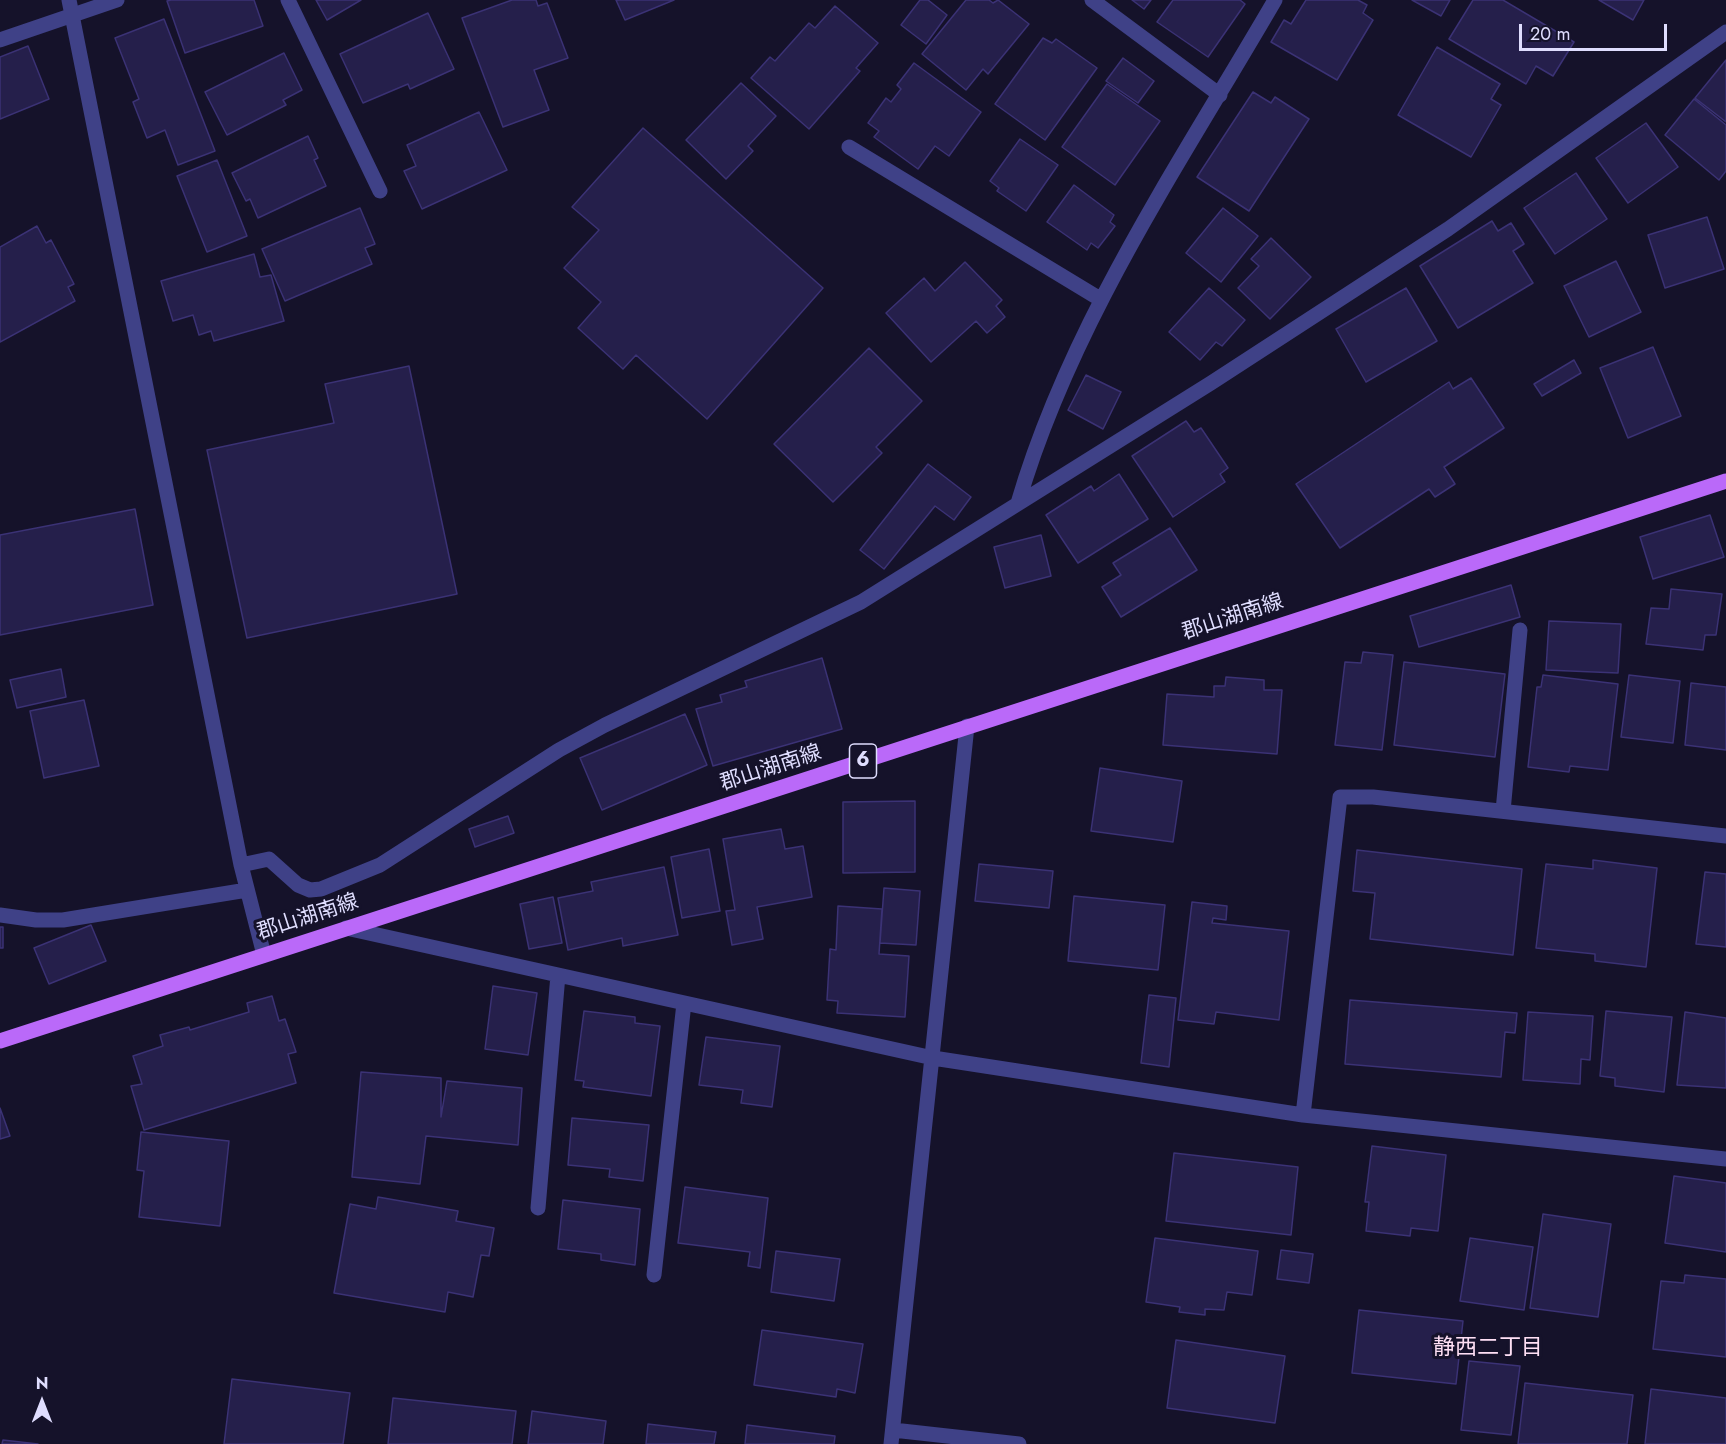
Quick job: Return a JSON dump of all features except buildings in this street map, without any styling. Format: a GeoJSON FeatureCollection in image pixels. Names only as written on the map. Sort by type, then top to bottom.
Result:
{"type":"FeatureCollection","features":[{"type":"Feature","properties":{"kind":"main road","name":"郡山湖南線"},"geometry":{"type":"LineString","coordinates":[[0,1041],[1726,481]]}},
{"type":"Feature","properties":{"kind":"street"},"geometry":{"type":"LineString","coordinates":[[69,0],[241,865],[264,955]]}},
{"type":"Feature","properties":{"kind":"street"},"geometry":{"type":"LineString","coordinates":[[0,40],[40,24],[72,16],[117,0]]}},
{"type":"Feature","properties":{"kind":"street"},"geometry":{"type":"LineString","coordinates":[[288,0],[380,191]]}},
{"type":"Feature","properties":{"kind":"street"},"geometry":{"type":"LineString","coordinates":[[1092,0],[1220,95]]}},
{"type":"Feature","properties":{"kind":"street"},"geometry":{"type":"LineString","coordinates":[[1018,503],[1043,429],[1100,299],[1275,0]]}},
{"type":"Feature","properties":{"kind":"street"},"geometry":{"type":"LineString","coordinates":[[241,865],[269,859],[298,885],[310,890],[321,889],[380,865],[559,750],[605,725],[861,602],[1210,383],[1448,229],[1726,32]]}},
{"type":"Feature","properties":{"kind":"street"},"geometry":{"type":"LineString","coordinates":[[849,147],[1100,299]]}},
{"type":"Feature","properties":{"kind":"street"},"geometry":{"type":"LineString","coordinates":[[1503,811],[1520,630]]}},
{"type":"Feature","properties":{"kind":"street"},"geometry":{"type":"LineString","coordinates":[[967,726],[892,1437],[1019,1444]]}},
{"type":"Feature","properties":{"kind":"street"},"geometry":{"type":"LineString","coordinates":[[1303,1115],[1340,797],[1373,797],[1726,836]]}},
{"type":"Feature","properties":{"kind":"street"},"geometry":{"type":"LineString","coordinates":[[0,915],[36,920],[63,920],[247,890]]}},
{"type":"Feature","properties":{"kind":"street"},"geometry":{"type":"LineString","coordinates":[[346,928],[933,1058],[1303,1115],[1726,1159]]}},
{"type":"Feature","properties":{"kind":"street"},"geometry":{"type":"LineString","coordinates":[[538,1208],[558,975]]}},
{"type":"Feature","properties":{"kind":"street"},"geometry":{"type":"LineString","coordinates":[[654,1275],[684,1003]]}},
{"type":"Feature","properties":{"kind":"district","name":"静西二丁目"},"geometry":{"type":"Point","coordinates":[1488,1349]}}]}
